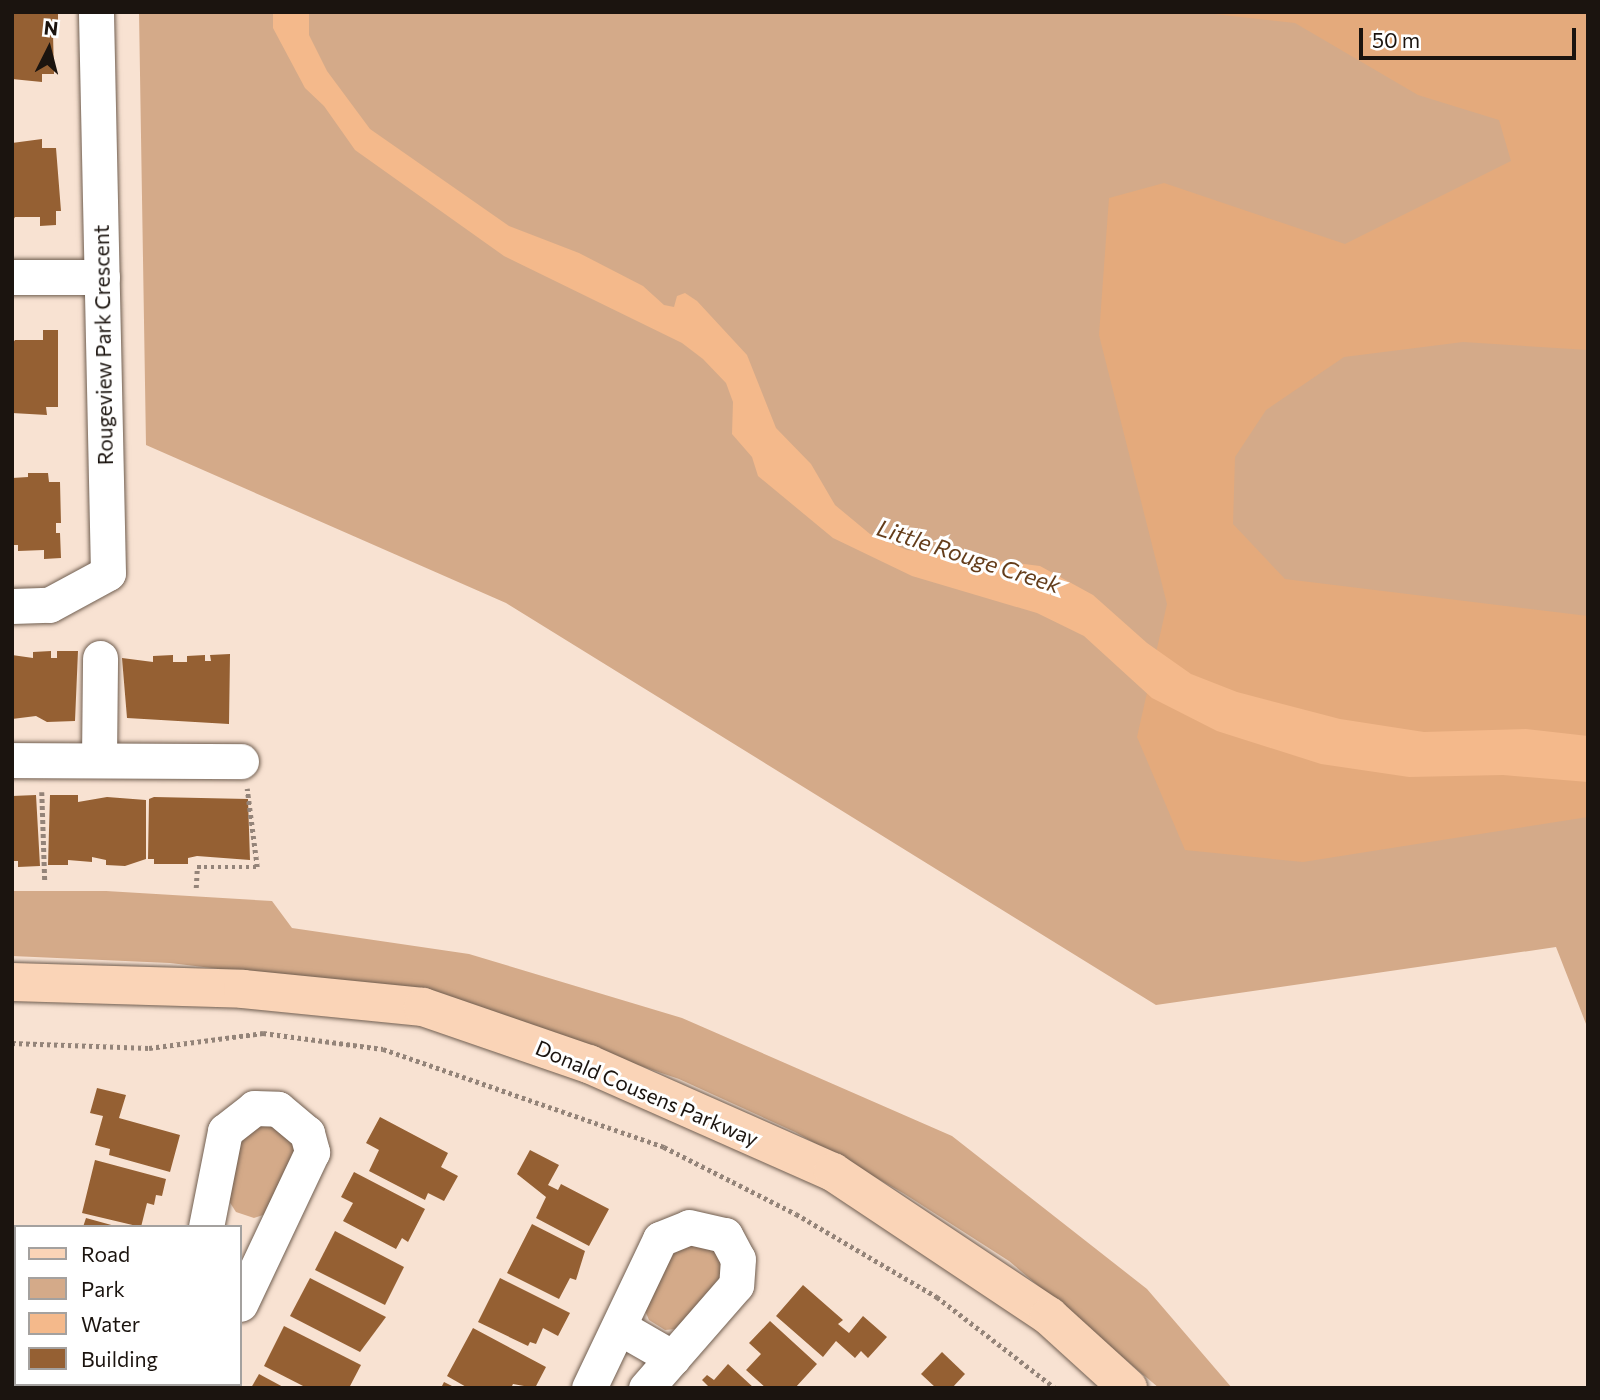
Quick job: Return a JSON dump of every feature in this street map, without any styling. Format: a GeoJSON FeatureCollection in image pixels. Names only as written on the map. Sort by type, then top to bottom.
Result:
{"type":"FeatureCollection","features":[{"type":"Feature","properties":{"kind":"main road","name":"Donald Cousens Parkway"},"geometry":{"type":"LineString","coordinates":[[12,982],[243,989],[423,1007],[589,1064],[833,1172],[1049,1316],[1128,1388]]}},
{"type":"Feature","properties":{"kind":"street","name":"Rougeview Park Crescent"},"geometry":{"type":"LineString","coordinates":[[12,606],[49,605],[108,573],[96,12]]}},
{"type":"Feature","properties":{"kind":"street"},"geometry":{"type":"LineString","coordinates":[[12,277],[102,277]]}},
{"type":"Feature","properties":{"kind":"street"},"geometry":{"type":"LineString","coordinates":[[99,759],[100,658]]}},
{"type":"Feature","properties":{"kind":"street"},"geometry":{"type":"LineString","coordinates":[[27,760],[242,761]]}},
{"type":"Feature","properties":{"kind":"street"},"geometry":{"type":"LineString","coordinates":[[206,1225],[225,1131],[254,1108],[278,1109],[307,1133],[312,1152],[252,1248],[242,1295]]}},
{"type":"Feature","properties":{"kind":"street"},"geometry":{"type":"LineString","coordinates":[[589,1388],[660,1239],[689,1227],[725,1235],[738,1259],[736,1285],[646,1388]]}},
{"type":"Feature","properties":{"kind":"street"},"geometry":{"type":"LineString","coordinates":[[619,1327],[673,1358]]}},
{"type":"Feature","properties":{"kind":"path"},"geometry":{"type":"LineString","coordinates":[[27,760],[45,881]]}},
{"type":"Feature","properties":{"kind":"path"},"geometry":{"type":"LineString","coordinates":[[196,888],[197,867],[257,867],[256,830],[242,761]]}},
{"type":"Feature","properties":{"kind":"path"},"geometry":{"type":"LineString","coordinates":[[12,1043],[149,1048],[263,1033],[383,1049],[664,1147],[796,1214],[937,1297],[1055,1388]]}},
{"type":"Feature","properties":{"kind":"green space"},"geometry":{"type":"Polygon","coordinates":[[[139,12],[1588,12],[1588,1029],[1556,947],[1156,1005],[506,603],[146,445],[139,12]]]}},
{"type":"Feature","properties":{"kind":"green space"},"geometry":{"type":"Polygon","coordinates":[[[12,891],[106,891],[272,901],[292,928],[469,954],[682,1018],[952,1136],[1147,1289],[1232,1388],[1159,1388],[1009,1261],[903,1193],[795,1132],[679,1079],[550,1035],[336,983],[170,963],[12,956],[12,891]]]}},
{"type":"Feature","properties":{"kind":"green space"},"geometry":{"type":"Polygon","coordinates":[[[270,1120],[292,1131],[297,1153],[269,1213],[254,1218],[236,1212],[227,1198],[236,1143],[246,1127],[270,1120]]]}},
{"type":"Feature","properties":{"kind":"green space"},"geometry":{"type":"Polygon","coordinates":[[[676,1242],[718,1248],[726,1270],[677,1329],[665,1330],[649,1320],[643,1306],[676,1242]]]}},
{"type":"Feature","properties":{"kind":"shaded area"},"geometry":{"type":"Polygon","coordinates":[[[1196,12],[1588,12],[1588,350],[1463,342],[1344,357],[1266,410],[1235,457],[1233,524],[1285,579],[1588,616],[1588,817],[1303,862],[1185,850],[1137,737],[1167,604],[1099,335],[1109,198],[1164,183],[1345,244],[1511,161],[1499,120],[1418,95],[1295,23],[1196,12]]]}},
{"type":"Feature","properties":{"kind":"water","name":"Little Rouge Creek"},"geometry":{"type":"Polygon","coordinates":[[[273,12],[309,12],[309,35],[327,71],[370,129],[509,226],[579,253],[643,286],[664,305],[674,307],[677,296],[685,293],[697,301],[747,355],[776,428],[811,464],[835,505],[870,534],[907,550],[1040,566],[1093,595],[1147,643],[1191,674],[1237,692],[1340,719],[1424,732],[1526,729],[1588,736],[1588,782],[1503,775],[1409,777],[1321,764],[1217,731],[1152,698],[1084,636],[1037,613],[912,576],[833,538],[758,476],[752,457],[732,434],[733,402],[726,383],[703,359],[682,343],[504,256],[355,150],[324,106],[305,88],[273,28],[273,12]]]}},
{"type":"Feature","properties":{"kind":"building"},"geometry":{"type":"Polygon","coordinates":[[[12,12],[58,12],[58,33],[53,33],[54,74],[42,74],[42,82],[12,79],[12,12]]]}},
{"type":"Feature","properties":{"kind":"building"},"geometry":{"type":"Polygon","coordinates":[[[42,139],[42,148],[56,148],[61,211],[56,211],[56,225],[40,226],[40,217],[15,217],[12,222],[12,143],[42,139]]]}},
{"type":"Feature","properties":{"kind":"building"},"geometry":{"type":"Polygon","coordinates":[[[43,330],[58,330],[58,407],[46,407],[47,415],[12,413],[12,344],[15,340],[43,340],[43,330]]]}},
{"type":"Feature","properties":{"kind":"building"},"geometry":{"type":"Polygon","coordinates":[[[28,473],[48,473],[49,482],[60,482],[61,523],[56,523],[56,533],[60,533],[61,558],[44,559],[44,550],[18,551],[18,545],[12,545],[12,478],[28,477],[28,473]]]}},
{"type":"Feature","properties":{"kind":"building"},"geometry":{"type":"Polygon","coordinates":[[[51,651],[51,658],[57,658],[57,651],[78,651],[75,721],[47,722],[36,716],[12,719],[12,655],[33,658],[33,652],[51,651]]]}},
{"type":"Feature","properties":{"kind":"building"},"geometry":{"type":"Polygon","coordinates":[[[230,654],[229,724],[127,718],[122,658],[153,662],[153,656],[173,655],[173,662],[187,662],[187,656],[205,655],[205,661],[211,661],[210,655],[230,654]]]}},
{"type":"Feature","properties":{"kind":"building"},"geometry":{"type":"Polygon","coordinates":[[[36,795],[40,866],[18,867],[18,861],[12,861],[12,796],[36,795]]]}},
{"type":"Feature","properties":{"kind":"building"},"geometry":{"type":"Polygon","coordinates":[[[50,795],[78,795],[78,802],[107,797],[146,800],[146,859],[125,866],[106,865],[106,860],[92,857],[92,862],[68,860],[68,865],[48,865],[50,795]]]}},
{"type":"Feature","properties":{"kind":"building"},"geometry":{"type":"Polygon","coordinates":[[[149,799],[248,799],[250,860],[197,856],[188,858],[188,864],[154,864],[154,859],[148,859],[149,799]]]}},
{"type":"Feature","properties":{"kind":"building"},"geometry":{"type":"Polygon","coordinates":[[[97,1088],[126,1095],[119,1118],[180,1135],[170,1172],[109,1155],[110,1149],[95,1145],[103,1116],[90,1113],[97,1088]]]}},
{"type":"Feature","properties":{"kind":"building"},"geometry":{"type":"Polygon","coordinates":[[[380,1117],[448,1153],[441,1167],[458,1176],[444,1201],[428,1193],[425,1200],[369,1171],[379,1150],[366,1143],[380,1117]]]}},
{"type":"Feature","properties":{"kind":"building"},"geometry":{"type":"Polygon","coordinates":[[[530,1150],[559,1165],[548,1185],[558,1190],[561,1184],[609,1209],[589,1246],[536,1218],[546,1197],[517,1174],[530,1150]]]}},
{"type":"Feature","properties":{"kind":"building"},"geometry":{"type":"Polygon","coordinates":[[[95,1160],[166,1179],[162,1196],[156,1195],[154,1205],[147,1203],[142,1225],[82,1213],[95,1160]]]}},
{"type":"Feature","properties":{"kind":"building"},"geometry":{"type":"Polygon","coordinates":[[[354,1172],[425,1209],[408,1242],[402,1238],[396,1249],[343,1221],[353,1203],[341,1197],[354,1172]]]}},
{"type":"Feature","properties":{"kind":"building"},"geometry":{"type":"Polygon","coordinates":[[[86,1218],[111,1225],[84,1225],[86,1218]]]}},
{"type":"Feature","properties":{"kind":"building"},"geometry":{"type":"Polygon","coordinates":[[[532,1224],[585,1251],[576,1280],[570,1278],[559,1299],[507,1273],[532,1224]]]}},
{"type":"Feature","properties":{"kind":"building"},"geometry":{"type":"Polygon","coordinates":[[[335,1231],[404,1267],[385,1305],[315,1270],[335,1231]]]}},
{"type":"Feature","properties":{"kind":"building"},"geometry":{"type":"Polygon","coordinates":[[[310,1278],[386,1317],[360,1352],[290,1316],[310,1278]]]}},
{"type":"Feature","properties":{"kind":"building"},"geometry":{"type":"Polygon","coordinates":[[[500,1278],[570,1313],[558,1336],[543,1328],[536,1344],[530,1342],[528,1346],[478,1322],[500,1278]]]}},
{"type":"Feature","properties":{"kind":"building"},"geometry":{"type":"Polygon","coordinates":[[[803,1285],[843,1320],[838,1324],[849,1333],[863,1316],[887,1337],[868,1358],[861,1351],[855,1358],[836,1341],[823,1357],[776,1316],[803,1285]]]}},
{"type":"Feature","properties":{"kind":"building"},"geometry":{"type":"Polygon","coordinates":[[[770,1321],[817,1364],[795,1388],[766,1388],[746,1370],[761,1354],[749,1343],[770,1321]]]}},
{"type":"Feature","properties":{"kind":"building"},"geometry":{"type":"Polygon","coordinates":[[[284,1326],[361,1365],[349,1388],[307,1388],[264,1366],[284,1326]]]}},
{"type":"Feature","properties":{"kind":"building"},"geometry":{"type":"Polygon","coordinates":[[[473,1328],[546,1367],[535,1388],[513,1384],[511,1388],[468,1388],[447,1376],[473,1328]]]}},
{"type":"Feature","properties":{"kind":"building"},"geometry":{"type":"Polygon","coordinates":[[[942,1352],[965,1374],[952,1388],[936,1388],[921,1374],[942,1352]]]}},
{"type":"Feature","properties":{"kind":"building"},"geometry":{"type":"Polygon","coordinates":[[[728,1364],[754,1388],[710,1388],[702,1380],[707,1375],[714,1380],[728,1364]]]}},
{"type":"Feature","properties":{"kind":"building"},"geometry":{"type":"Polygon","coordinates":[[[259,1374],[285,1388],[251,1388],[259,1374]]]}},
{"type":"Feature","properties":{"kind":"building"},"geometry":{"type":"Polygon","coordinates":[[[444,1382],[456,1388],[441,1388],[444,1382]]]}},
{"type":"Feature","properties":{"kind":"building"},"geometry":{"type":"Polygon","coordinates":[[[46,1386],[76,1387],[45,1388],[46,1386]]]}}]}
